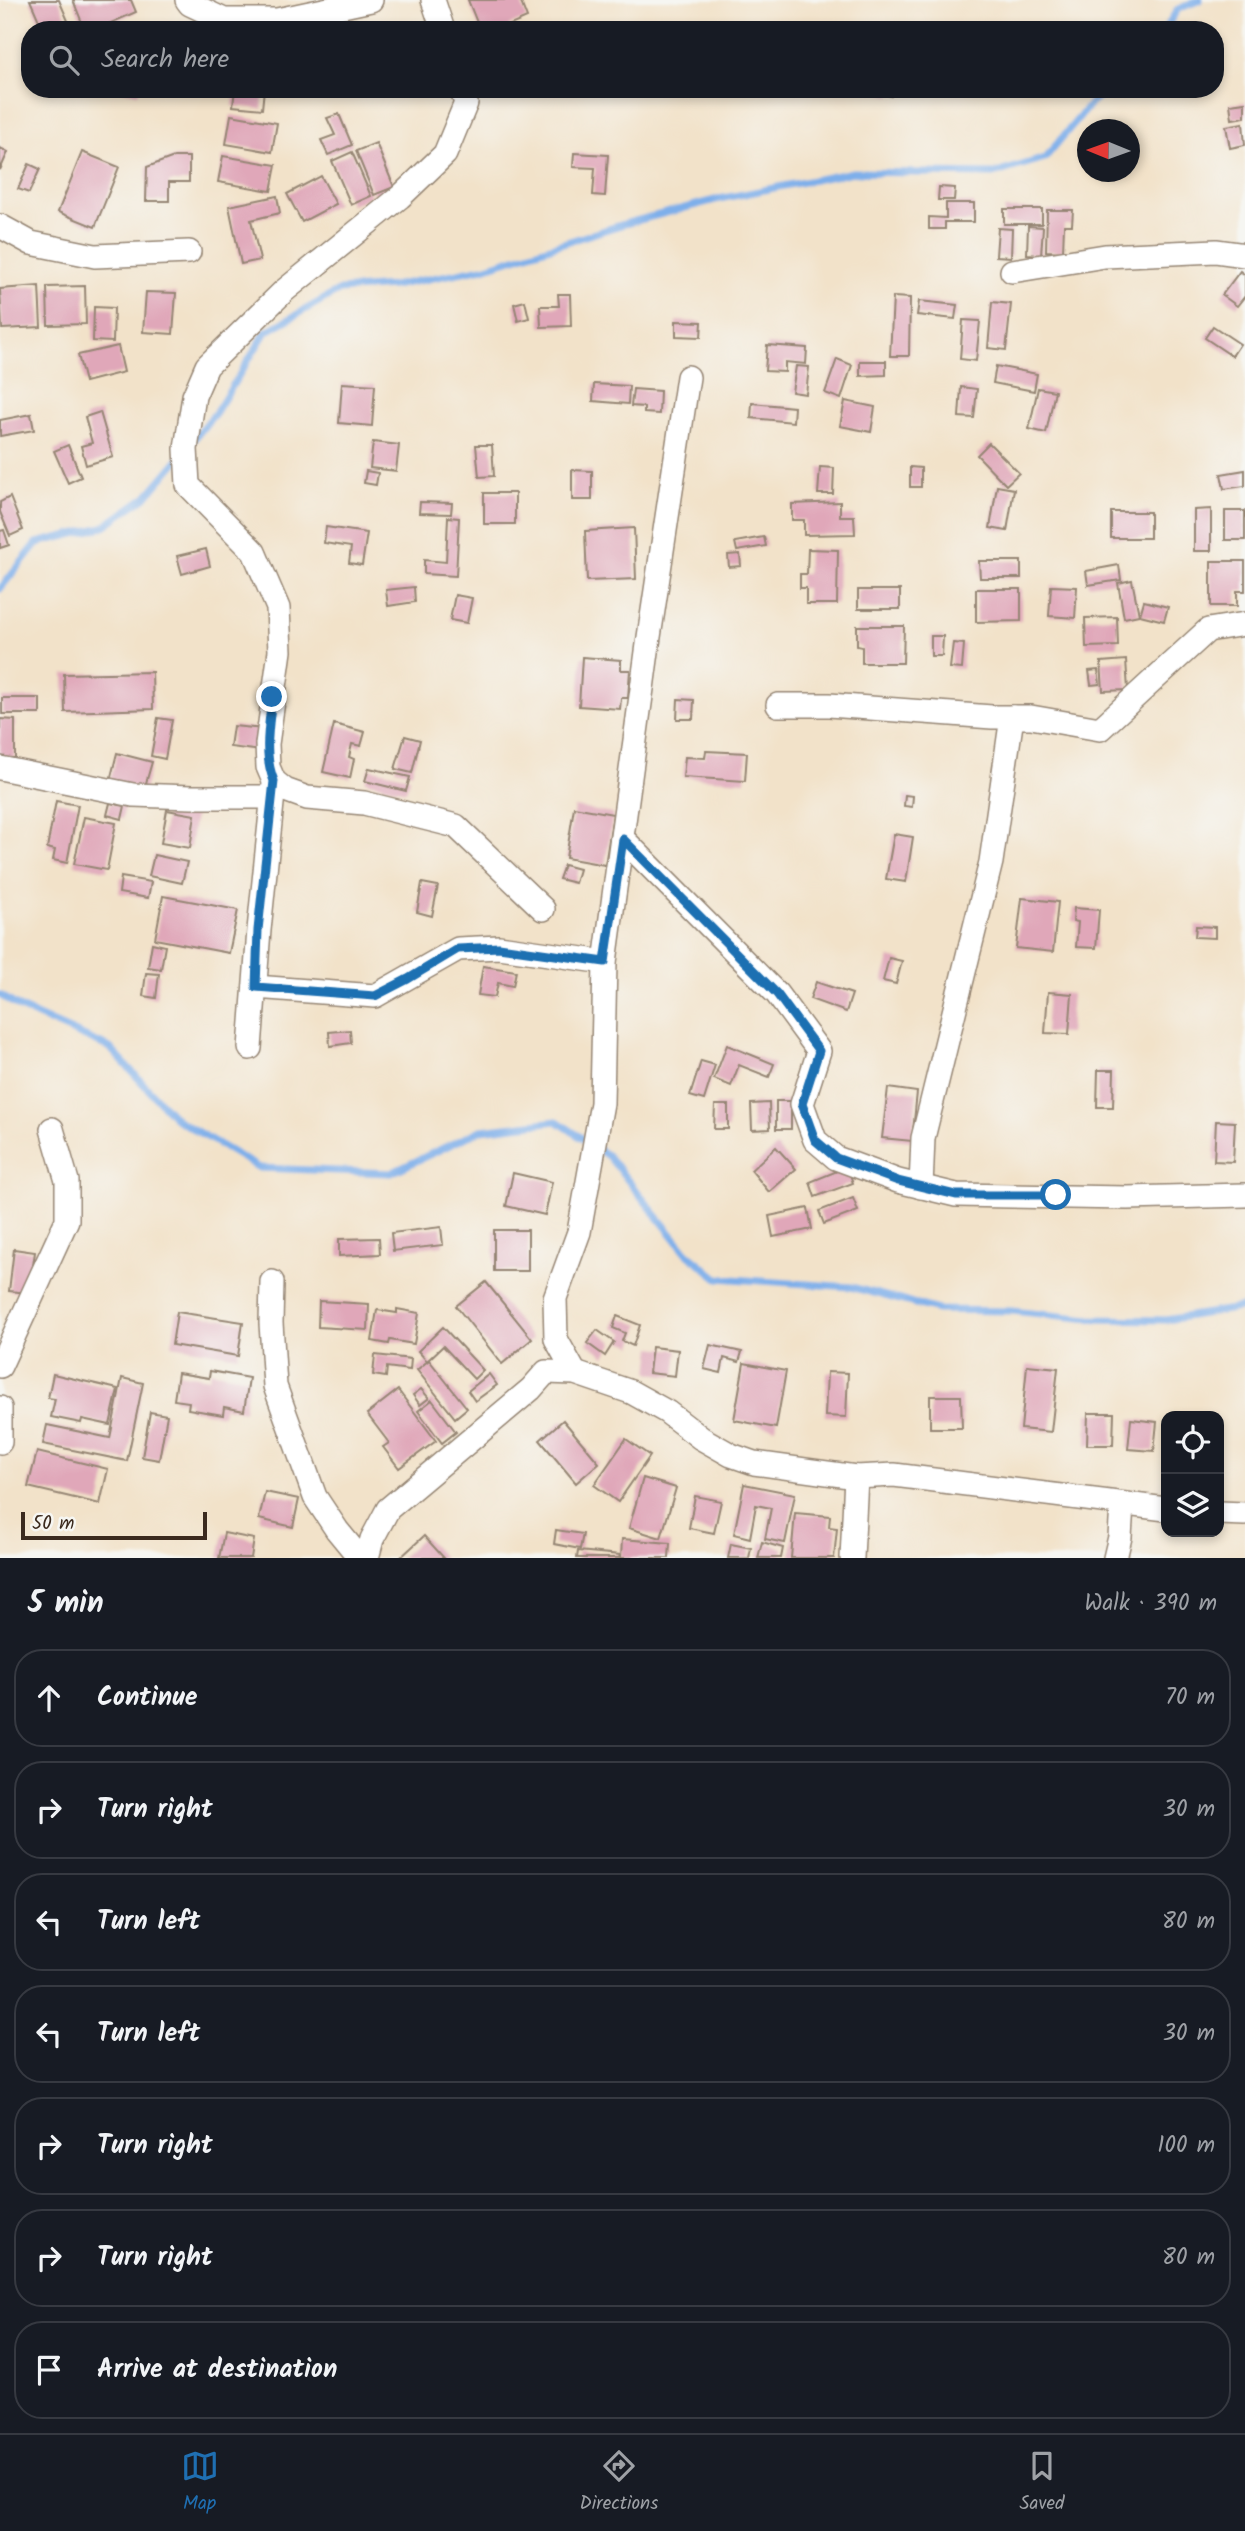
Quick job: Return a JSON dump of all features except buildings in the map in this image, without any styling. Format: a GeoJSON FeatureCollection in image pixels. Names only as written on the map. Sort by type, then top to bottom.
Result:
{"type":"FeatureCollection","features":[{"type":"Feature","properties":{"kind":"street"},"geometry":{"type":"LineString","coordinates":[[187,0],[224,20],[277,20],[371,0]]}},
{"type":"Feature","properties":{"kind":"street"},"geometry":{"type":"LineString","coordinates":[[433,0],[440,21]]}},
{"type":"Feature","properties":{"kind":"street"},"geometry":{"type":"LineString","coordinates":[[250,1048],[258,930],[273,789],[267,744],[280,651],[278,608],[254,552],[188,485],[186,449],[194,396],[207,366],[284,291],[400,197],[445,154],[466,103],[464,98]]}},
{"type":"Feature","properties":{"kind":"street"},"geometry":{"type":"LineString","coordinates":[[0,226],[31,243],[94,256],[189,252]]}},
{"type":"Feature","properties":{"kind":"street"},"geometry":{"type":"LineString","coordinates":[[1012,271],[1105,256],[1216,251],[1245,255]]}},
{"type":"Feature","properties":{"kind":"street"},"geometry":{"type":"LineString","coordinates":[[575,1373],[556,1339],[555,1298],[579,1232],[602,1103],[605,962],[688,377]]}},
{"type":"Feature","properties":{"kind":"street"},"geometry":{"type":"LineString","coordinates":[[778,705],[829,705],[1031,717],[1100,729],[1208,630],[1245,624]]}},
{"type":"Feature","properties":{"kind":"street"},"geometry":{"type":"LineString","coordinates":[[921,1187],[923,1138],[991,862],[1012,717]]}},
{"type":"Feature","properties":{"kind":"street"},"geometry":{"type":"LineString","coordinates":[[0,768],[132,794],[192,797],[285,790],[307,798],[364,803],[456,826],[543,908]]}},
{"type":"Feature","properties":{"kind":"street"},"geometry":{"type":"LineString","coordinates":[[623,839],[777,994],[819,1051],[802,1104],[815,1140],[836,1158],[921,1187],[956,1195],[1126,1198],[1245,1195]]}},
{"type":"Feature","properties":{"kind":"street"},"geometry":{"type":"LineString","coordinates":[[256,987],[375,996],[458,949],[499,947],[605,962]]}},
{"type":"Feature","properties":{"kind":"street"},"geometry":{"type":"LineString","coordinates":[[0,1366],[68,1220],[67,1181],[52,1129]]}},
{"type":"Feature","properties":{"kind":"street"},"geometry":{"type":"LineString","coordinates":[[272,1282],[271,1323],[275,1386],[315,1497],[360,1558]]}},
{"type":"Feature","properties":{"kind":"street"},"geometry":{"type":"LineString","coordinates":[[367,1558],[372,1539],[388,1509],[531,1389],[545,1372],[575,1373],[631,1392],[667,1412],[701,1438],[731,1455],[754,1463],[856,1477],[894,1475],[1161,1509]]}},
{"type":"Feature","properties":{"kind":"street"},"geometry":{"type":"LineString","coordinates":[[0,1408],[0,1442]]}},
{"type":"Feature","properties":{"kind":"street"},"geometry":{"type":"LineString","coordinates":[[852,1558],[856,1477]]}},
{"type":"Feature","properties":{"kind":"street"},"geometry":{"type":"LineString","coordinates":[[1115,1558],[1120,1537],[1122,1505]]}},
{"type":"Feature","properties":{"kind":"street"},"geometry":{"type":"LineString","coordinates":[[1224,1513],[1245,1514]]}},
{"type":"Feature","properties":{"kind":"waterway"},"geometry":{"type":"LineString","coordinates":[[1170,21],[1178,9],[1200,0]]}},
{"type":"Feature","properties":{"kind":"waterway"},"geometry":{"type":"LineString","coordinates":[[195,438],[216,412],[266,332],[340,290],[393,286],[483,268],[624,224],[719,199],[853,172],[993,174],[1045,158],[1097,98]]}},
{"type":"Feature","properties":{"kind":"waterway"},"geometry":{"type":"LineString","coordinates":[[0,589],[37,543],[103,527],[147,496],[181,456]]}},
{"type":"Feature","properties":{"kind":"waterway"},"geometry":{"type":"LineString","coordinates":[[0,995],[22,1009],[110,1048],[176,1119],[259,1168],[391,1173],[481,1130],[557,1121],[608,1156],[687,1253],[718,1278],[851,1287],[938,1310],[1011,1311],[1091,1319],[1166,1320],[1245,1307]]}},
{"type":"Feature","properties":{"kind":"route"},"geometry":{"type":"LineString","coordinates":[[272,697],[267,744],[268,767],[274,781],[258,930],[256,987],[375,996],[458,949],[499,947],[605,962],[623,839],[777,994],[819,1051],[802,1104],[815,1140],[836,1158],[898,1181],[956,1195],[1056,1195]]}}]}
